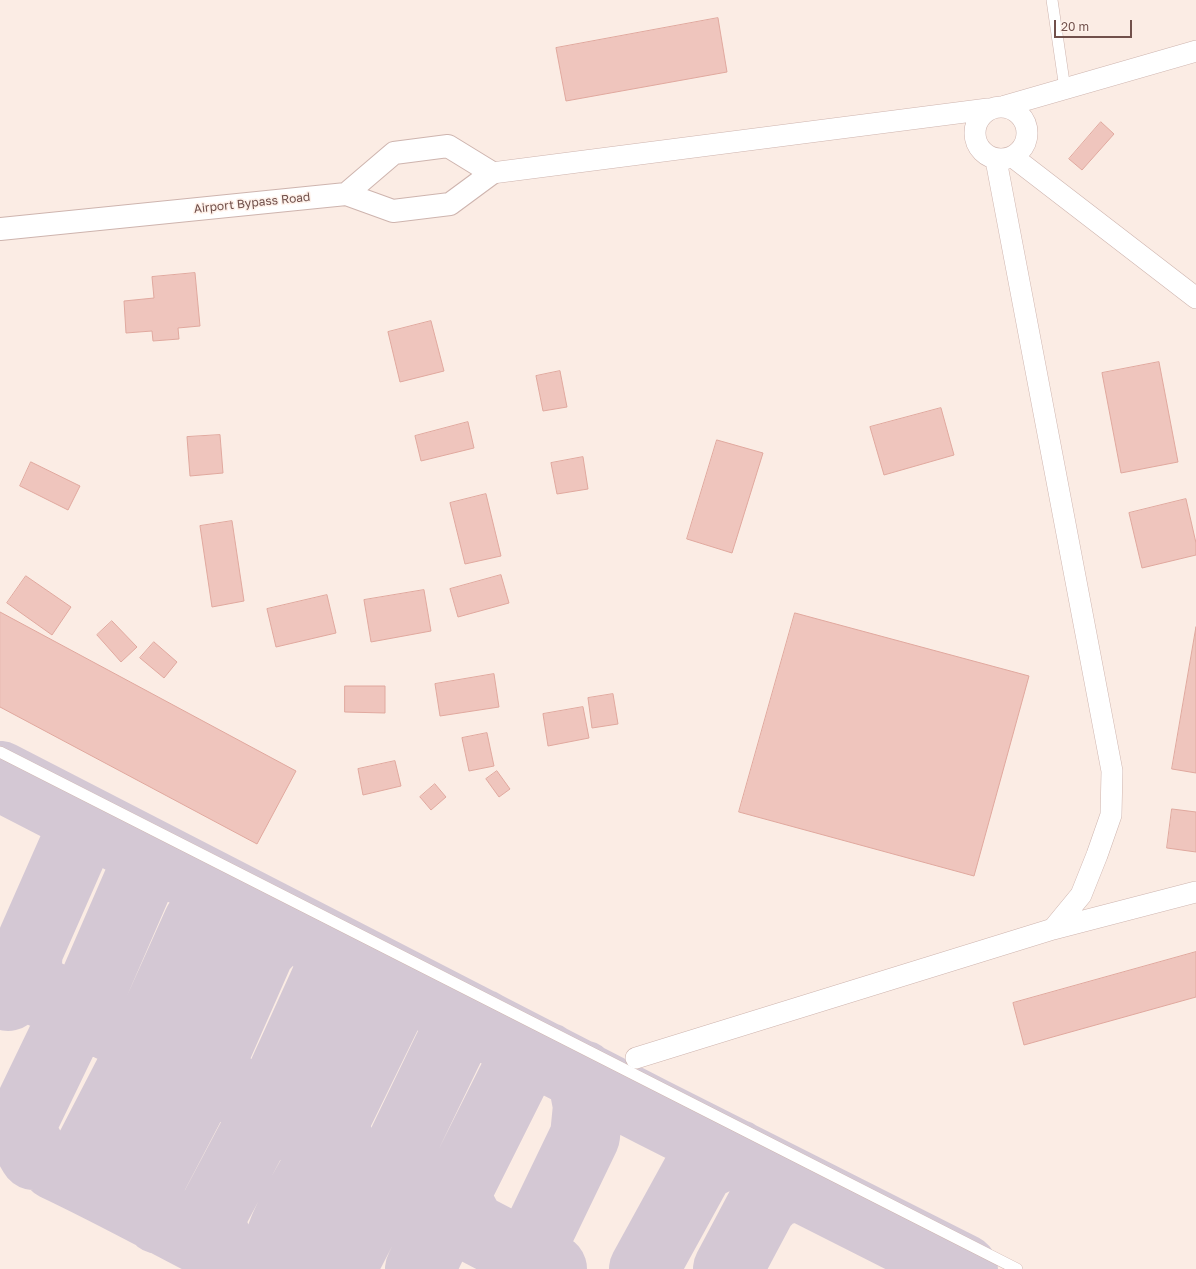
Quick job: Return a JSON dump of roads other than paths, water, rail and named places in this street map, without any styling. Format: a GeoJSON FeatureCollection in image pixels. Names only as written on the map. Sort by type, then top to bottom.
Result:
{"type":"FeatureCollection","features":[{"type":"Feature","properties":{"kind":"street"},"geometry":{"type":"LineString","coordinates":[[346,194],[394,153],[448,146],[492,174],[996,107],[1065,89],[1196,51]]}},
{"type":"Feature","properties":{"kind":"street"},"geometry":{"type":"LineString","coordinates":[[1005,158],[1025,145],[1028,128],[1020,113],[996,107],[976,121],[974,137],[982,152],[1005,158],[1196,298]]}},
{"type":"Feature","properties":{"kind":"street"},"geometry":{"type":"LineString","coordinates":[[1005,158],[1112,771],[1111,815],[1097,855],[1081,895],[1053,929]]}},
{"type":"Feature","properties":{"kind":"street","name":"Airport Bypass Road"},"geometry":{"type":"LineString","coordinates":[[0,229],[346,194],[393,211],[450,204],[492,174]]}},
{"type":"Feature","properties":{"kind":"street"},"geometry":{"type":"LineString","coordinates":[[636,1058],[1053,929],[1196,892]]}},
{"type":"Feature","properties":{"kind":"lane"},"geometry":{"type":"LineString","coordinates":[[1052,0],[1065,89]]}},
{"type":"Feature","properties":{"kind":"lane"},"geometry":{"type":"LineString","coordinates":[[0,752],[1017,1269]]}}]}
